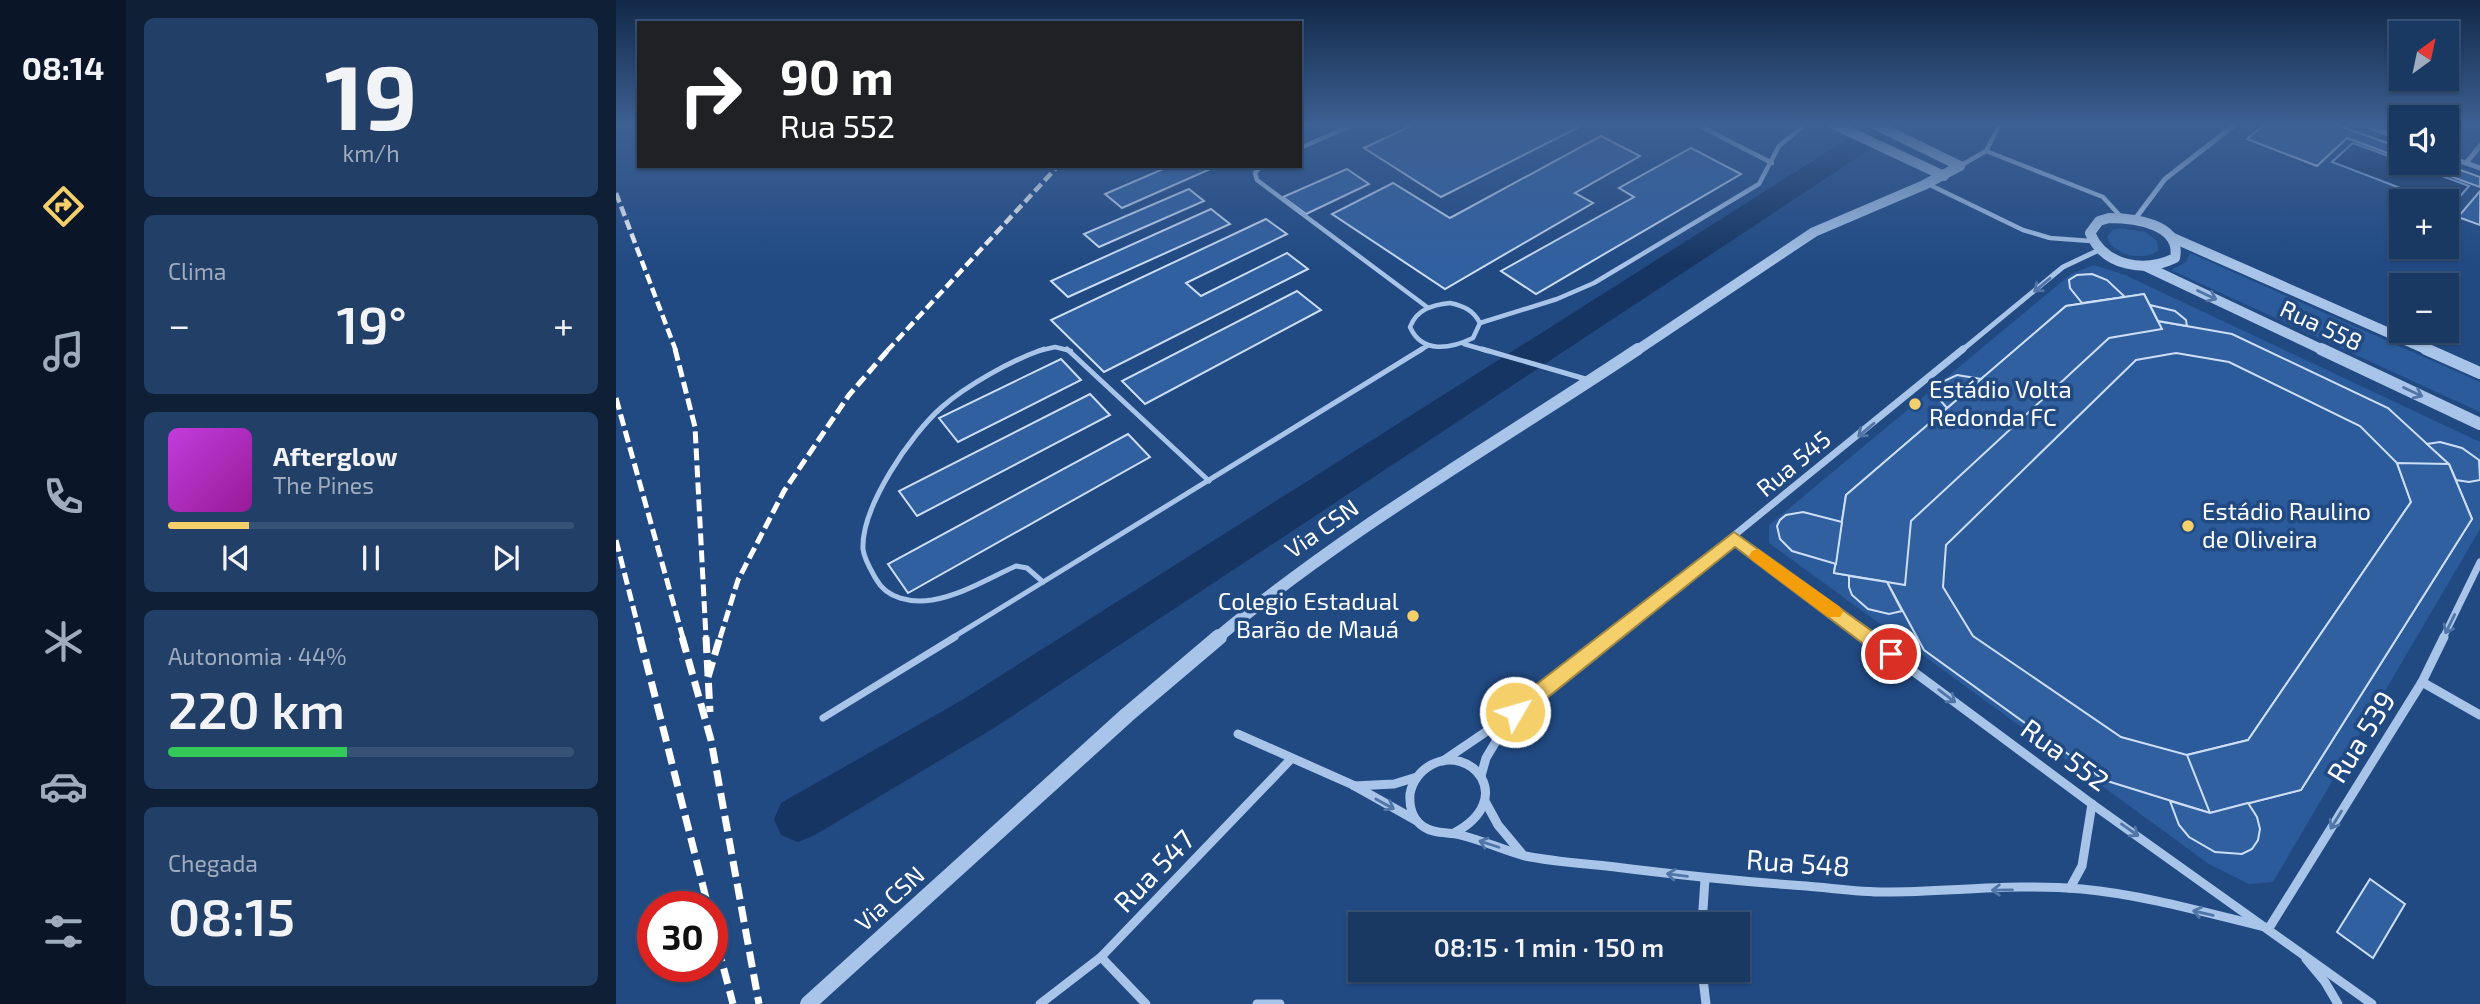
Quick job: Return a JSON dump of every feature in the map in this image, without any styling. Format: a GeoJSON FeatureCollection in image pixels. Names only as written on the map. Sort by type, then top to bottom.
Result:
{"type":"FeatureCollection","features":[{"type":"Feature","properties":{"kind":"street"},"geometry":{"type":"LineString","coordinates":[[1934,171],[1944,176]]}},
{"type":"Feature","properties":{"kind":"street","name":"Via CSN"},"geometry":{"type":"LineString","coordinates":[[808,1004],[1198,653],[1325,554],[1451,468],[1592,380],[1814,232],[1844,215],[1930,185],[1952,171]]}},
{"type":"Feature","properties":{"kind":"street"},"geometry":{"type":"LineString","coordinates":[[2135,219],[2165,179],[2176,171]]}},
{"type":"Feature","properties":{"kind":"street"},"geometry":{"type":"LineString","coordinates":[[2099,250],[2091,240],[2090,233],[2092,226],[2099,221],[2122,218],[2149,223],[2171,237],[2480,373]]}},
{"type":"Feature","properties":{"kind":"street"},"geometry":{"type":"LineString","coordinates":[[2145,266],[2158,266],[2175,258],[2177,245],[2171,237]]}},
{"type":"Feature","properties":{"kind":"street","name":"Rua 558"},"geometry":{"type":"LineString","coordinates":[[2099,250],[2120,261],[2145,266],[2480,424]]}},
{"type":"Feature","properties":{"kind":"street","name":"Rua 545"},"geometry":{"type":"LineString","coordinates":[[1442,761],[1515,712],[1734,538],[2063,267],[2099,250]]}},
{"type":"Feature","properties":{"kind":"street","name":"Rua 552"},"geometry":{"type":"LineString","coordinates":[[1734,538],[2092,804],[2372,1004]]}},
{"type":"Feature","properties":{"kind":"street","name":"Rua 539"},"geometry":{"type":"LineString","coordinates":[[2269,928],[2422,682],[2480,564]]}},
{"type":"Feature","properties":{"kind":"street"},"geometry":{"type":"LineString","coordinates":[[2422,682],[2480,715]]}},
{"type":"Feature","properties":{"kind":"street","name":"Rua 545"},"geometry":{"type":"LineString","coordinates":[[1481,776],[1486,758],[1515,712]]}},
{"type":"Feature","properties":{"kind":"street"},"geometry":{"type":"LineString","coordinates":[[1238,734],[1353,786],[1424,828],[1438,833],[1454,833],[1468,828],[1479,817],[1486,803],[1486,789],[1481,776],[1471,767],[1458,762],[1442,761],[1424,769],[1410,791],[1409,804],[1417,822]]}},
{"type":"Feature","properties":{"kind":"street","name":"Rua 547"},"geometry":{"type":"LineString","coordinates":[[1040,1004],[1101,957],[1291,759]]}},
{"type":"Feature","properties":{"kind":"street"},"geometry":{"type":"LineString","coordinates":[[1353,786],[1388,786],[1417,777]]}},
{"type":"Feature","properties":{"kind":"street"},"geometry":{"type":"LineString","coordinates":[[1486,803],[1498,825],[1524,855]]}},
{"type":"Feature","properties":{"kind":"street"},"geometry":{"type":"LineString","coordinates":[[2070,888],[2082,866],[2092,804]]}},
{"type":"Feature","properties":{"kind":"street","name":"Rua 548"},"geometry":{"type":"LineString","coordinates":[[1454,833],[1524,855],[1705,879],[1883,892],[2070,888],[2109,892],[2269,928]]}},
{"type":"Feature","properties":{"kind":"street"},"geometry":{"type":"LineString","coordinates":[[1703,912],[1705,879]]}},
{"type":"Feature","properties":{"kind":"street"},"geometry":{"type":"LineString","coordinates":[[2296,948],[2325,982],[2338,1004]]}},
{"type":"Feature","properties":{"kind":"street"},"geometry":{"type":"LineString","coordinates":[[1101,957],[1146,1004]]}},
{"type":"Feature","properties":{"kind":"street"},"geometry":{"type":"LineString","coordinates":[[1703,982],[1706,1004]]}},
{"type":"Feature","properties":{"kind":"street"},"geometry":{"type":"LineString","coordinates":[[1256,1004],[1280,1004]]}},
{"type":"Feature","properties":{"kind":"lane"},"geometry":{"type":"LineString","coordinates":[[1257,171],[1257,180],[1427,307]]}},
{"type":"Feature","properties":{"kind":"lane"},"geometry":{"type":"LineString","coordinates":[[1480,323],[1471,310],[1450,303],[1427,307],[1417,313],[1410,327],[1418,342],[1427,346],[1439,348],[1464,344],[1473,338],[1480,323],[1557,299],[1594,283],[1759,184],[1770,171]]}},
{"type":"Feature","properties":{"kind":"lane"},"geometry":{"type":"LineString","coordinates":[[2036,171],[2102,197],[2122,218]]}},
{"type":"Feature","properties":{"kind":"lane"},"geometry":{"type":"LineString","coordinates":[[1930,185],[2023,230],[2050,238],[2091,240]]}},
{"type":"Feature","properties":{"kind":"lane"},"geometry":{"type":"LineString","coordinates":[[1464,344],[1592,380]]}},
{"type":"Feature","properties":{"kind":"lane"},"geometry":{"type":"LineString","coordinates":[[1043,582],[1027,568],[1016,566],[943,597],[921,601],[896,598],[878,584],[862,550],[871,509],[914,436],[941,407],[985,378],[1040,351],[1062,346],[1070,349],[1209,481]]}},
{"type":"Feature","properties":{"kind":"lane"},"geometry":{"type":"LineString","coordinates":[[823,718],[1427,346]]}},
{"type":"Feature","properties":{"kind":"shaded area"},"geometry":{"type":"Polygon","coordinates":[[[2355,171],[2389,171],[2389,175],[2439,175],[2469,186],[2459,198],[2459,189],[2403,189],[2355,171]]]}},
{"type":"Feature","properties":{"kind":"shaded area"},"geometry":{"type":"Polygon","coordinates":[[[2120,228],[2145,232],[2157,241],[2158,251],[2137,256],[2115,248],[2107,237],[2113,230],[2120,228]]]}},
{"type":"Feature","properties":{"kind":"shaded area"},"geometry":{"type":"Polygon","coordinates":[[[2190,253],[2480,382],[2480,412],[2171,270],[2186,262],[2190,253]]]}},
{"type":"Feature","properties":{"kind":"shaded area"},"geometry":{"type":"Polygon","coordinates":[[[2094,265],[2125,275],[2480,442],[2480,529],[2273,882],[2249,884],[2209,864],[1769,543],[1769,525],[2071,274],[2094,265]]]}},
{"type":"Feature","properties":{"kind":"building"},"geometry":{"type":"Polygon","coordinates":[[[1159,171],[1206,171],[1122,208],[1105,194],[1159,171]]]}},
{"type":"Feature","properties":{"kind":"building"},"geometry":{"type":"Polygon","coordinates":[[[1343,171],[1350,171],[1369,184],[1306,214],[1283,197],[1343,171]]]}},
{"type":"Feature","properties":{"kind":"building"},"geometry":{"type":"Polygon","coordinates":[[[1400,171],[1493,171],[1441,197],[1400,171]]]}},
{"type":"Feature","properties":{"kind":"building"},"geometry":{"type":"Polygon","coordinates":[[[1537,171],[1614,171],[1575,193],[1593,203],[1445,289],[1332,214],[1393,183],[1450,218],[1537,171]]]}},
{"type":"Feature","properties":{"kind":"building"},"geometry":{"type":"Polygon","coordinates":[[[1650,171],[1735,171],[1741,174],[1536,294],[1501,271],[1634,197],[1619,188],[1650,171]]]}},
{"type":"Feature","properties":{"kind":"building"},"geometry":{"type":"Polygon","coordinates":[[[2459,171],[2463,171],[2480,177],[2480,187],[2447,175],[2459,175],[2459,171]]]}},
{"type":"Feature","properties":{"kind":"building"},"geometry":{"type":"Polygon","coordinates":[[[1189,189],[1204,201],[1099,247],[1084,234],[1189,189]]]}},
{"type":"Feature","properties":{"kind":"building"},"geometry":{"type":"Polygon","coordinates":[[[2480,191],[2480,225],[2459,216],[2480,191]]]}},
{"type":"Feature","properties":{"kind":"building"},"geometry":{"type":"Polygon","coordinates":[[[1211,209],[1230,224],[1068,297],[1051,281],[1211,209]]]}},
{"type":"Feature","properties":{"kind":"building"},"geometry":{"type":"Polygon","coordinates":[[[1266,219],[1287,234],[1186,283],[1201,296],[1287,253],[1308,269],[1104,372],[1051,320],[1266,219]]]}},
{"type":"Feature","properties":{"kind":"building"},"geometry":{"type":"Polygon","coordinates":[[[2092,274],[2107,280],[2125,297],[2082,303],[2070,288],[2069,280],[2077,275],[2092,274]]]}},
{"type":"Feature","properties":{"kind":"building"},"geometry":{"type":"Polygon","coordinates":[[[1297,291],[1321,310],[1145,404],[1122,381],[1297,291]]]}},
{"type":"Feature","properties":{"kind":"building"},"geometry":{"type":"Polygon","coordinates":[[[2144,294],[2158,321],[2232,334],[2388,408],[2449,464],[2472,519],[2301,790],[2210,813],[2104,780],[1924,650],[1887,582],[1834,573],[1846,495],[2066,306],[2144,294]],[[2176,353],[2136,360],[1946,545],[1943,587],[1973,636],[2121,737],[2187,755],[2248,740],[2411,502],[2397,463],[2360,426],[2229,362],[2176,353]]]}},
{"type":"Feature","properties":{"kind":"building"},"geometry":{"type":"Polygon","coordinates":[[[2144,294],[2162,329],[2109,338],[1911,521],[1905,585],[1834,573],[1846,495],[2066,306],[2144,294]]]}},
{"type":"Feature","properties":{"kind":"building"},"geometry":{"type":"Polygon","coordinates":[[[2150,305],[2175,311],[2186,320],[2187,326],[2158,321],[2150,305]]]}},
{"type":"Feature","properties":{"kind":"building"},"geometry":{"type":"Polygon","coordinates":[[[1061,359],[1081,380],[958,442],[939,418],[1061,359]]]}},
{"type":"Feature","properties":{"kind":"building"},"geometry":{"type":"Polygon","coordinates":[[[1957,375],[1981,379],[1947,408],[1940,400],[1938,390],[1942,382],[1957,375]]]}},
{"type":"Feature","properties":{"kind":"building"},"geometry":{"type":"Polygon","coordinates":[[[1090,394],[1110,415],[917,516],[899,491],[1090,394]]]}},
{"type":"Feature","properties":{"kind":"building"},"geometry":{"type":"Polygon","coordinates":[[[1128,434],[1150,457],[908,593],[888,564],[1128,434]]]}},
{"type":"Feature","properties":{"kind":"building"},"geometry":{"type":"Polygon","coordinates":[[[2440,442],[2462,448],[2479,460],[2480,480],[2456,480],[2449,464],[2427,444],[2440,442]]]}},
{"type":"Feature","properties":{"kind":"building"},"geometry":{"type":"Polygon","coordinates":[[[2397,463],[2449,464],[2472,519],[2301,790],[2210,813],[2187,755],[2248,740],[2411,502],[2397,463]]]}},
{"type":"Feature","properties":{"kind":"building"},"geometry":{"type":"Polygon","coordinates":[[[1803,512],[1842,522],[1836,564],[1792,551],[1780,539],[1777,526],[1780,520],[1786,515],[1803,512]]]}},
{"type":"Feature","properties":{"kind":"building"},"geometry":{"type":"Polygon","coordinates":[[[1849,576],[1887,582],[1902,611],[1889,614],[1868,609],[1852,595],[1849,576]]]}},
{"type":"Feature","properties":{"kind":"building"},"geometry":{"type":"Polygon","coordinates":[[[2170,801],[2210,813],[2248,803],[2257,817],[2260,829],[2258,840],[2252,849],[2242,854],[2215,852],[2189,837],[2179,825],[2170,801]]]}},
{"type":"Feature","properties":{"kind":"building"},"geometry":{"type":"Polygon","coordinates":[[[2370,879],[2405,904],[2373,958],[2337,932],[2370,879]]]}},
{"type":"Feature","properties":{"kind":"waterway"},"geometry":{"type":"LineString","coordinates":[[798,819],[978,714],[1818,171]]}},
{"type":"Feature","properties":{"kind":"railway"},"geometry":{"type":"LineString","coordinates":[[887,351],[1054,171]]}},
{"type":"Feature","properties":{"kind":"railway"},"geometry":{"type":"LineString","coordinates":[[616,193],[676,351]]}},
{"type":"Feature","properties":{"kind":"railway"},"geometry":{"type":"LineString","coordinates":[[675,349],[695,427],[706,638]]}},
{"type":"Feature","properties":{"kind":"railway"},"geometry":{"type":"LineString","coordinates":[[720,638],[738,580],[784,491],[849,395],[889,349]]}},
{"type":"Feature","properties":{"kind":"railway"},"geometry":{"type":"LineString","coordinates":[[616,398],[683,638]]}},
{"type":"Feature","properties":{"kind":"railway"},"geometry":{"type":"LineString","coordinates":[[616,540],[641,638]]}},
{"type":"Feature","properties":{"kind":"railway"},"geometry":{"type":"LineString","coordinates":[[640,637],[704,891]]}},
{"type":"Feature","properties":{"kind":"railway"},"geometry":{"type":"LineString","coordinates":[[682,637],[711,740],[759,1004]]}},
{"type":"Feature","properties":{"kind":"railway"},"geometry":{"type":"LineString","coordinates":[[706,637],[708,677]]}},
{"type":"Feature","properties":{"kind":"railway"},"geometry":{"type":"LineString","coordinates":[[708,677],[720,637]]}},
{"type":"Feature","properties":{"kind":"railway"},"geometry":{"type":"LineString","coordinates":[[708,677],[710,712]]}},
{"type":"Feature","properties":{"kind":"railway"},"geometry":{"type":"LineString","coordinates":[[727,982],[733,1004]]}},
{"type":"Feature","properties":{"kind":"slow traffic"},"geometry":{"type":"LineString","coordinates":[[1758,556],[1834,612]]}},
{"type":"Feature","properties":{"kind":"place","name":"Estádio Volta Redonda FC"},"geometry":{"type":"Point","coordinates":[1915,404]}},
{"type":"Feature","properties":{"kind":"place","name":"Estádio Raulino de Oliveira"},"geometry":{"type":"Point","coordinates":[2188,526]}},
{"type":"Feature","properties":{"kind":"place","name":"Colegio Estadual Barão de Mauá"},"geometry":{"type":"Point","coordinates":[1413,616]}},
{"type":"Feature","properties":{"kind":"route"},"geometry":{"type":"LineString","coordinates":[[1515,712],[1734,538],[1891,654]]}}]}
